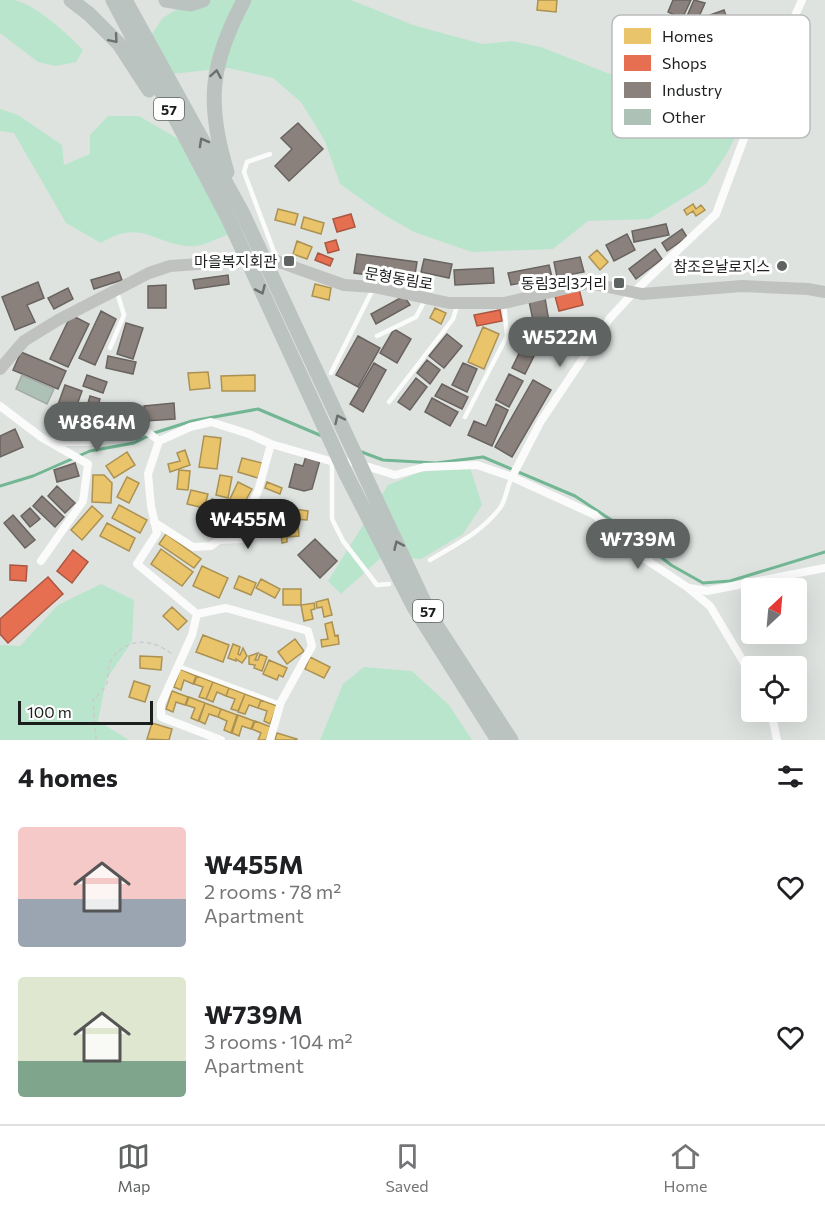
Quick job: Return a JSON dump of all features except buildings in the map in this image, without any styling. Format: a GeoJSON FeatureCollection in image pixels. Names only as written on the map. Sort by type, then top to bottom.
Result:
{"type":"FeatureCollection","features":[{"type":"Feature","properties":{"kind":"highway"},"geometry":{"type":"LineString","coordinates":[[71,0],[89,14],[119,44],[201,169]]}},
{"type":"Feature","properties":{"kind":"highway","name":"57"},"geometry":{"type":"LineString","coordinates":[[113,0],[201,169],[235,215],[346,474],[424,625],[498,740]]}},
{"type":"Feature","properties":{"kind":"highway","name":"57"},"geometry":{"type":"LineString","coordinates":[[125,0],[364,472],[431,617],[511,740]]}},
{"type":"Feature","properties":{"kind":"highway"},"geometry":{"type":"LineString","coordinates":[[166,0],[191,4],[203,0]]}},
{"type":"Feature","properties":{"kind":"highway"},"geometry":{"type":"LineString","coordinates":[[235,215],[217,137],[212,98],[220,54],[226,36],[244,0]]}},
{"type":"Feature","properties":{"kind":"street"},"geometry":{"type":"LineString","coordinates":[[795,15],[802,0]]}},
{"type":"Feature","properties":{"kind":"street"},"geometry":{"type":"LineString","coordinates":[[512,477],[541,421],[610,318],[716,214],[744,138]]}},
{"type":"Feature","properties":{"kind":"street","name":"문형동림로"},"geometry":{"type":"LineString","coordinates":[[0,369],[24,341],[58,320],[149,273],[170,266],[271,259],[344,285],[374,287],[457,303],[504,303],[589,283],[642,294],[742,286],[825,292]]}},
{"type":"Feature","properties":{"kind":"street"},"geometry":{"type":"LineString","coordinates":[[0,406],[88,464],[83,501],[41,561]]}},
{"type":"Feature","properties":{"kind":"street"},"geometry":{"type":"LineString","coordinates":[[158,440],[190,427],[211,422],[249,434],[271,444],[332,461],[353,462],[395,475],[424,467],[477,465],[512,477],[595,515],[627,547],[687,587],[710,606],[741,658]]}},
{"type":"Feature","properties":{"kind":"street"},"geometry":{"type":"LineString","coordinates":[[52,442],[88,442],[123,430],[144,429],[158,440]]}},
{"type":"Feature","properties":{"kind":"street"},"geometry":{"type":"LineString","coordinates":[[158,440],[148,474],[157,532],[137,564],[196,614]]}},
{"type":"Feature","properties":{"kind":"street"},"geometry":{"type":"LineString","coordinates":[[154,522],[194,547],[211,546],[219,540],[241,539],[249,524],[250,509],[258,491],[271,444]]}},
{"type":"Feature","properties":{"kind":"street"},"geometry":{"type":"LineString","coordinates":[[687,587],[707,591],[825,568]]}},
{"type":"Feature","properties":{"kind":"street"},"geometry":{"type":"LineString","coordinates":[[196,614],[226,608],[308,631],[312,646],[280,704],[270,740]]}},
{"type":"Feature","properties":{"kind":"street"},"geometry":{"type":"LineString","coordinates":[[196,614],[192,635],[161,705],[161,717],[221,740]]}},
{"type":"Feature","properties":{"kind":"street"},"geometry":{"type":"LineString","coordinates":[[773,722],[777,740]]}},
{"type":"Feature","properties":{"kind":"lane"},"geometry":{"type":"LineString","coordinates":[[270,154],[247,162],[244,172],[278,261]]}},
{"type":"Feature","properties":{"kind":"lane"},"geometry":{"type":"LineString","coordinates":[[331,373],[374,287]]}},
{"type":"Feature","properties":{"kind":"lane"},"geometry":{"type":"LineString","coordinates":[[110,348],[124,315],[116,290]]}},
{"type":"Feature","properties":{"kind":"lane"},"geometry":{"type":"LineString","coordinates":[[376,336],[416,317],[426,297]]}},
{"type":"Feature","properties":{"kind":"lane"},"geometry":{"type":"LineString","coordinates":[[389,402],[453,319],[457,303]]}},
{"type":"Feature","properties":{"kind":"lane"},"geometry":{"type":"LineString","coordinates":[[465,417],[507,336],[504,303]]}},
{"type":"Feature","properties":{"kind":"lane"},"geometry":{"type":"LineString","coordinates":[[332,461],[332,519],[343,541],[376,585],[388,584]]}},
{"type":"Feature","properties":{"kind":"lane"},"geometry":{"type":"LineString","coordinates":[[430,560],[472,536],[501,507],[512,477]]}},
{"type":"Feature","properties":{"kind":"lane"},"geometry":{"type":"LineString","coordinates":[[180,663],[280,704]]}},
{"type":"Feature","properties":{"kind":"path"},"geometry":{"type":"LineString","coordinates":[[96,740],[93,700],[107,684],[110,661],[123,647],[141,641],[153,643],[180,663]]}},
{"type":"Feature","properties":{"kind":"green space"},"geometry":{"type":"Polygon","coordinates":[[[0,0],[22,2],[51,20],[83,50],[76,62],[56,66],[38,62],[0,33],[0,0]]]}},
{"type":"Feature","properties":{"kind":"green space"},"geometry":{"type":"Polygon","coordinates":[[[184,0],[351,0],[413,25],[482,44],[512,41],[541,47],[612,75],[612,138],[735,138],[706,184],[649,219],[588,221],[553,249],[472,252],[414,232],[381,213],[340,184],[325,141],[301,102],[273,78],[229,68],[171,74],[145,43],[163,18],[186,3],[184,0]]]}},
{"type":"Feature","properties":{"kind":"green space"},"geometry":{"type":"Polygon","coordinates":[[[0,109],[18,115],[62,145],[64,165],[90,154],[90,135],[108,116],[139,116],[202,153],[238,208],[241,229],[196,246],[183,246],[129,232],[101,243],[66,223],[14,133],[0,131],[0,109]]]}},
{"type":"Feature","properties":{"kind":"green space"},"geometry":{"type":"Polygon","coordinates":[[[470,467],[482,505],[463,534],[421,559],[382,557],[341,594],[328,581],[388,485],[420,472],[470,467]]]}},
{"type":"Feature","properties":{"kind":"green space"},"geometry":{"type":"Polygon","coordinates":[[[101,584],[134,600],[132,641],[106,680],[98,721],[129,740],[0,740],[0,645],[20,646],[58,605],[101,584]]]}},
{"type":"Feature","properties":{"kind":"green space"},"geometry":{"type":"Polygon","coordinates":[[[364,667],[412,671],[449,705],[472,740],[320,740],[343,684],[364,667]]]}},
{"type":"Feature","properties":{"kind":"waterway"},"geometry":{"type":"LineString","coordinates":[[154,433],[192,421],[258,409],[322,436]]}},
{"type":"Feature","properties":{"kind":"waterway"},"geometry":{"type":"LineString","coordinates":[[0,486],[33,476],[90,451],[134,443],[148,436]]}},
{"type":"Feature","properties":{"kind":"waterway"},"geometry":{"type":"LineString","coordinates":[[359,451],[383,460],[436,463],[483,457],[575,496],[631,533],[671,565],[703,583],[730,581],[825,552]]}},
{"type":"Feature","properties":{"kind":"place","name":"마을복지회관"},"geometry":{"type":"Point","coordinates":[289,261]}},
{"type":"Feature","properties":{"kind":"place","name":"참조은날로지스"},"geometry":{"type":"Point","coordinates":[782,266]}},
{"type":"Feature","properties":{"kind":"place","name":"동림3리3거리"},"geometry":{"type":"Point","coordinates":[619,283]}}]}
